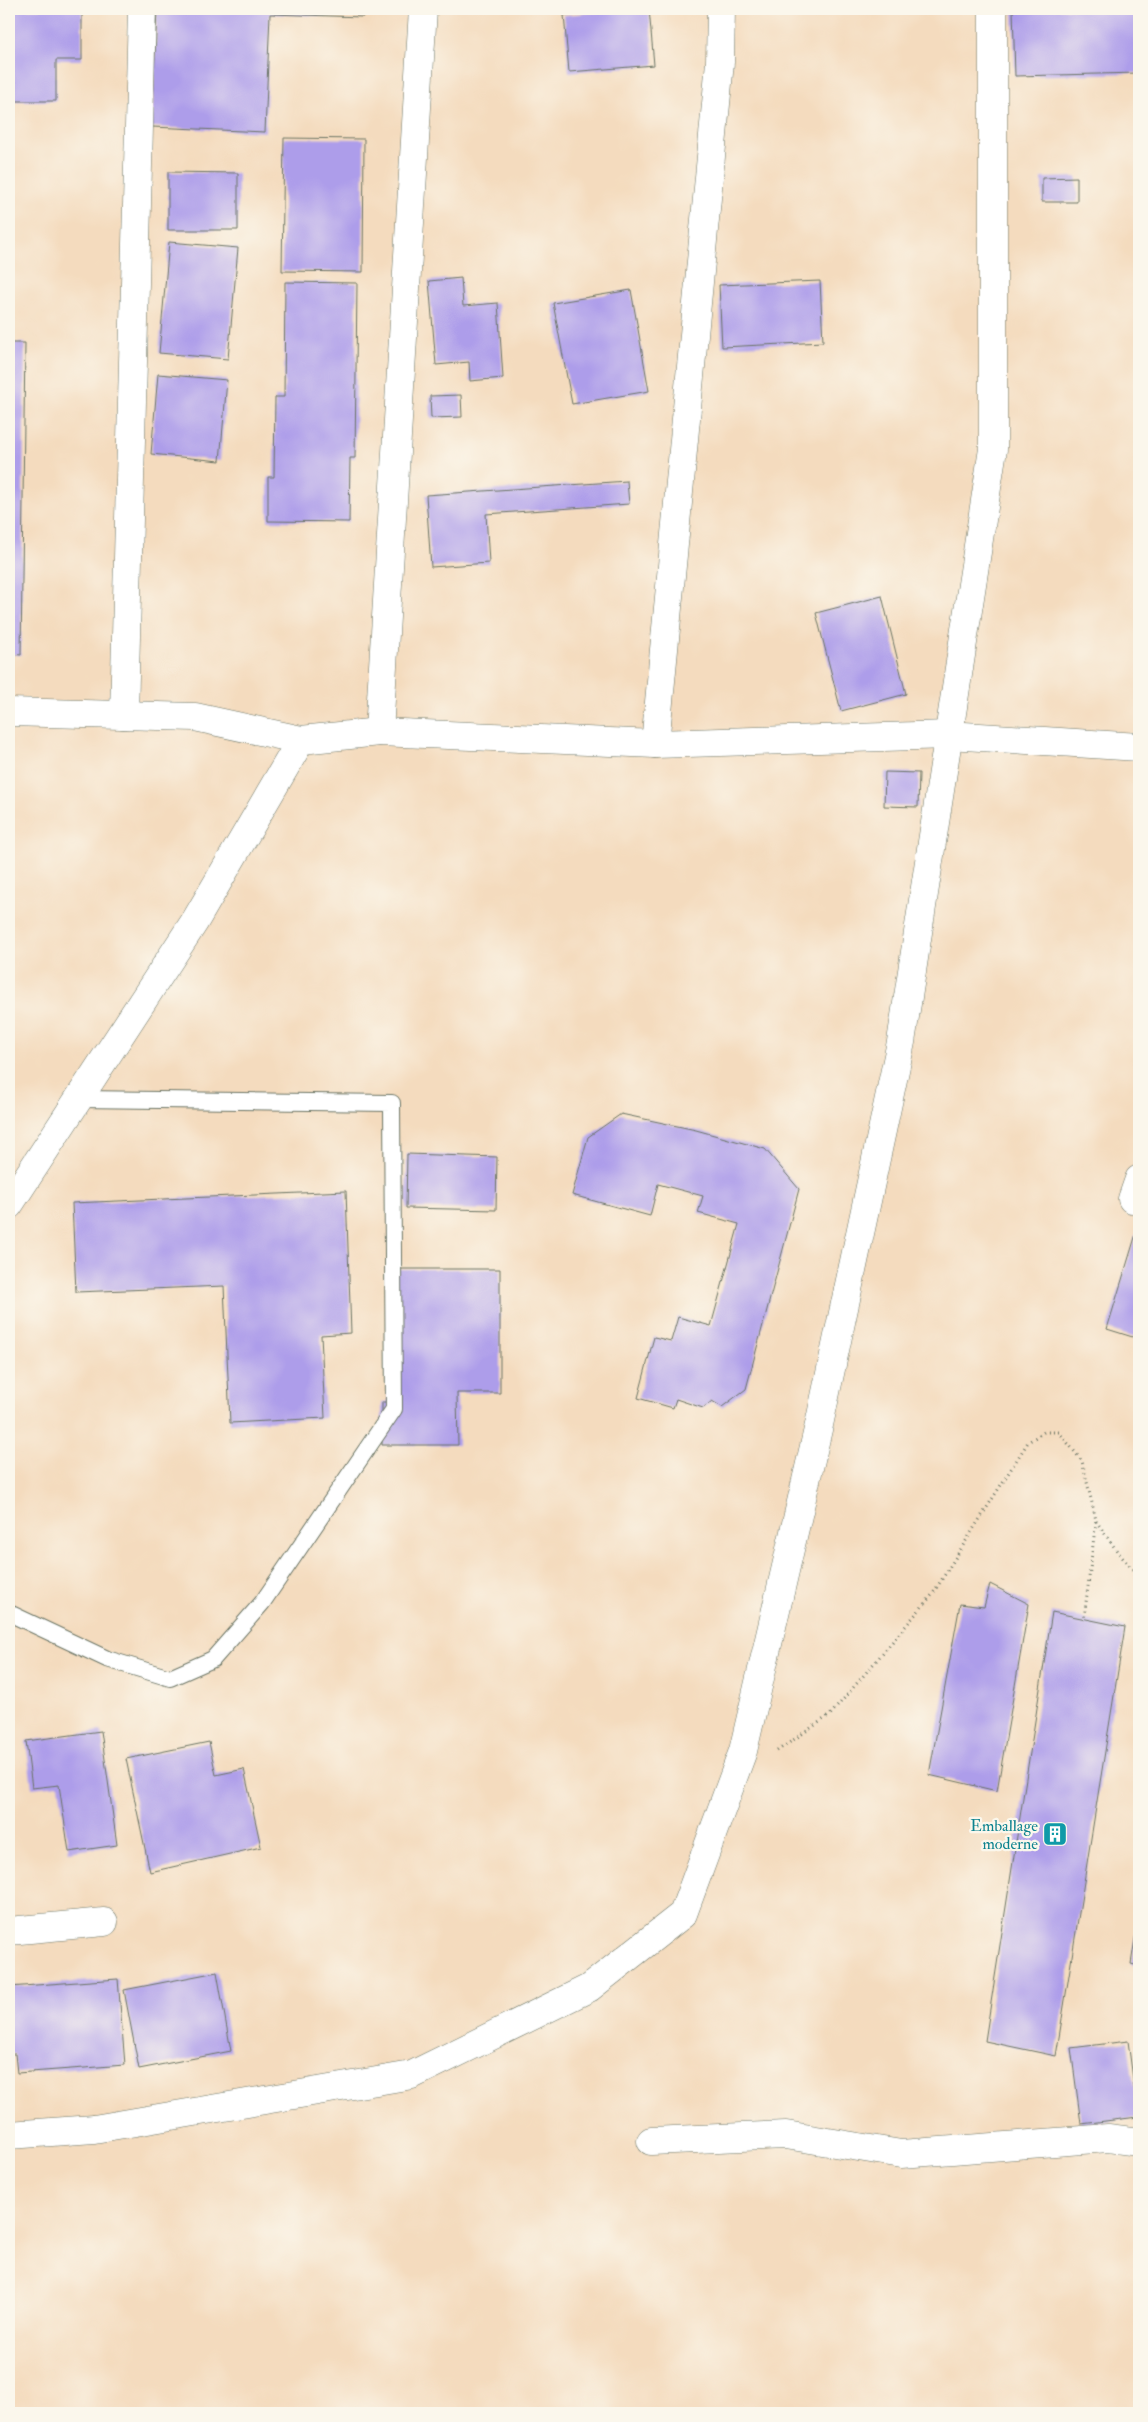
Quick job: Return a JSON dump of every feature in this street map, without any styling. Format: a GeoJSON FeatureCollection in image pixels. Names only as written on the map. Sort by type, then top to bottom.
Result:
{"type":"FeatureCollection","features":[{"type":"Feature","properties":{"kind":"street"},"geometry":{"type":"LineString","coordinates":[[124,716],[142,9]]}},
{"type":"Feature","properties":{"kind":"street"},"geometry":{"type":"LineString","coordinates":[[379,732],[424,9]]}},
{"type":"Feature","properties":{"kind":"street"},"geometry":{"type":"LineString","coordinates":[[655,744],[719,72],[721,9]]}},
{"type":"Feature","properties":{"kind":"street"},"geometry":{"type":"LineString","coordinates":[[9,2135],[94,2129],[412,2075],[588,1988],[683,1914],[743,1751],[819,1425],[902,1042],[993,449],[993,9]]}},
{"type":"Feature","properties":{"kind":"street"},"geometry":{"type":"LineString","coordinates":[[9,712],[195,717],[301,740],[379,732],[655,744],[948,735],[1139,747]]}},
{"type":"Feature","properties":{"kind":"street"},"geometry":{"type":"LineString","coordinates":[[9,1205],[195,921],[301,740]]}},
{"type":"Feature","properties":{"kind":"street"},"geometry":{"type":"LineString","coordinates":[[9,1931],[104,1922]]}},
{"type":"Feature","properties":{"kind":"street"},"geometry":{"type":"LineString","coordinates":[[651,2142],[786,2136],[901,2154],[1108,2138],[1139,2142]]}},
{"type":"Feature","properties":{"kind":"lane"},"geometry":{"type":"LineString","coordinates":[[9,1613],[107,1658],[170,1678],[213,1659],[262,1602],[394,1409],[392,1103],[78,1099]]}},
{"type":"Feature","properties":{"kind":"path"},"geometry":{"type":"LineString","coordinates":[[772,1755],[830,1715],[932,1595],[1028,1442],[1044,1432],[1059,1432],[1082,1461],[1096,1520],[1084,1618]]}},
{"type":"Feature","properties":{"kind":"path"},"geometry":{"type":"LineString","coordinates":[[1096,1520],[1117,1551],[1139,1577]]}},
{"type":"Feature","properties":{"kind":"building"},"geometry":{"type":"Polygon","coordinates":[[[9,9],[82,9],[82,60],[56,60],[56,101],[9,101],[9,9]]]}},
{"type":"Feature","properties":{"kind":"building"},"geometry":{"type":"Polygon","coordinates":[[[157,9],[363,9],[363,17],[270,14],[265,132],[152,127],[157,9]]]}},
{"type":"Feature","properties":{"kind":"building"},"geometry":{"type":"Polygon","coordinates":[[[649,9],[654,65],[569,72],[564,15],[649,9]]]}},
{"type":"Feature","properties":{"kind":"building"},"geometry":{"type":"Polygon","coordinates":[[[1013,9],[1139,9],[1139,73],[1015,76],[1013,9]]]}},
{"type":"Feature","properties":{"kind":"building"},"geometry":{"type":"Polygon","coordinates":[[[284,138],[364,139],[363,272],[282,271],[284,138]]]}},
{"type":"Feature","properties":{"kind":"building"},"geometry":{"type":"Polygon","coordinates":[[[168,172],[238,173],[238,230],[168,230],[168,172]]]}},
{"type":"Feature","properties":{"kind":"building"},"geometry":{"type":"Polygon","coordinates":[[[1077,177],[1077,202],[1042,202],[1042,178],[1077,177]]]}},
{"type":"Feature","properties":{"kind":"building"},"geometry":{"type":"Polygon","coordinates":[[[169,242],[238,248],[228,359],[159,353],[169,242]]]}},
{"type":"Feature","properties":{"kind":"building"},"geometry":{"type":"Polygon","coordinates":[[[461,278],[463,306],[498,303],[503,378],[470,381],[469,362],[436,365],[429,281],[461,278]]]}},
{"type":"Feature","properties":{"kind":"building"},"geometry":{"type":"Polygon","coordinates":[[[820,281],[823,342],[722,347],[719,285],[820,281]]]}},
{"type":"Feature","properties":{"kind":"building"},"geometry":{"type":"Polygon","coordinates":[[[285,282],[357,283],[355,458],[350,458],[349,522],[268,521],[268,477],[274,477],[275,397],[284,397],[285,282]]]}},
{"type":"Feature","properties":{"kind":"building"},"geometry":{"type":"Polygon","coordinates":[[[631,290],[649,391],[572,404],[553,303],[631,290]]]}},
{"type":"Feature","properties":{"kind":"building"},"geometry":{"type":"Polygon","coordinates":[[[9,343],[25,343],[21,655],[9,654],[9,343]]]}},
{"type":"Feature","properties":{"kind":"building"},"geometry":{"type":"Polygon","coordinates":[[[158,374],[227,380],[220,461],[151,454],[158,374]]]}},
{"type":"Feature","properties":{"kind":"building"},"geometry":{"type":"Polygon","coordinates":[[[461,395],[462,417],[431,418],[430,396],[461,395]]]}},
{"type":"Feature","properties":{"kind":"building"},"geometry":{"type":"Polygon","coordinates":[[[627,481],[629,504],[486,514],[489,563],[431,567],[426,495],[627,481]]]}},
{"type":"Feature","properties":{"kind":"building"},"geometry":{"type":"Polygon","coordinates":[[[882,596],[906,694],[841,711],[816,613],[882,596]]]}},
{"type":"Feature","properties":{"kind":"building"},"geometry":{"type":"Polygon","coordinates":[[[885,772],[919,773],[918,807],[884,806],[885,772]]]}},
{"type":"Feature","properties":{"kind":"building"},"geometry":{"type":"Polygon","coordinates":[[[621,1114],[696,1130],[765,1149],[799,1189],[746,1389],[722,1407],[712,1401],[703,1408],[676,1399],[673,1408],[638,1398],[654,1337],[671,1341],[678,1317],[711,1326],[739,1224],[698,1213],[703,1196],[658,1184],[650,1216],[572,1195],[588,1137],[621,1114]]]}},
{"type":"Feature","properties":{"kind":"building"},"geometry":{"type":"Polygon","coordinates":[[[407,1154],[497,1157],[496,1210],[406,1208],[407,1154]]]}},
{"type":"Feature","properties":{"kind":"building"},"geometry":{"type":"Polygon","coordinates":[[[346,1191],[351,1333],[321,1335],[325,1418],[230,1423],[224,1286],[76,1292],[72,1203],[346,1191]]]}},
{"type":"Feature","properties":{"kind":"building"},"geometry":{"type":"Polygon","coordinates":[[[1136,1234],[1139,1235],[1139,1339],[1107,1329],[1136,1234]]]}},
{"type":"Feature","properties":{"kind":"building"},"geometry":{"type":"Polygon","coordinates":[[[388,1269],[500,1269],[500,1393],[457,1393],[458,1445],[382,1445],[382,1402],[388,1402],[388,1269]]]}},
{"type":"Feature","properties":{"kind":"building"},"geometry":{"type":"Polygon","coordinates":[[[990,1584],[1029,1604],[997,1791],[929,1775],[960,1604],[984,1607],[990,1584]]]}},
{"type":"Feature","properties":{"kind":"building","name":"Emballage moderne"},"geometry":{"type":"Polygon","coordinates":[[[1052,1612],[1125,1627],[1056,2056],[985,2041],[1052,1612]]]}},
{"type":"Feature","properties":{"kind":"building"},"geometry":{"type":"Polygon","coordinates":[[[101,1731],[117,1845],[69,1852],[59,1785],[32,1788],[26,1741],[101,1731]]]}},
{"type":"Feature","properties":{"kind":"building"},"geometry":{"type":"Polygon","coordinates":[[[209,1742],[216,1775],[244,1769],[261,1847],[150,1872],[126,1759],[209,1742]]]}},
{"type":"Feature","properties":{"kind":"building"},"geometry":{"type":"Polygon","coordinates":[[[1139,1920],[1139,1966],[1131,1964],[1139,1920]]]}},
{"type":"Feature","properties":{"kind":"building"},"geometry":{"type":"Polygon","coordinates":[[[217,1972],[231,2051],[139,2069],[124,1990],[217,1972]]]}},
{"type":"Feature","properties":{"kind":"building"},"geometry":{"type":"Polygon","coordinates":[[[118,1979],[125,2065],[17,2073],[15,2054],[9,2054],[9,1987],[118,1979]]]}},
{"type":"Feature","properties":{"kind":"building"},"geometry":{"type":"Polygon","coordinates":[[[1128,2041],[1138,2117],[1081,2124],[1071,2048],[1128,2041]]]}},
{"type":"Feature","properties":{"kind":"place","name":"Emballage moderne"},"geometry":{"type":"Point","coordinates":[1055,1834]}}]}
